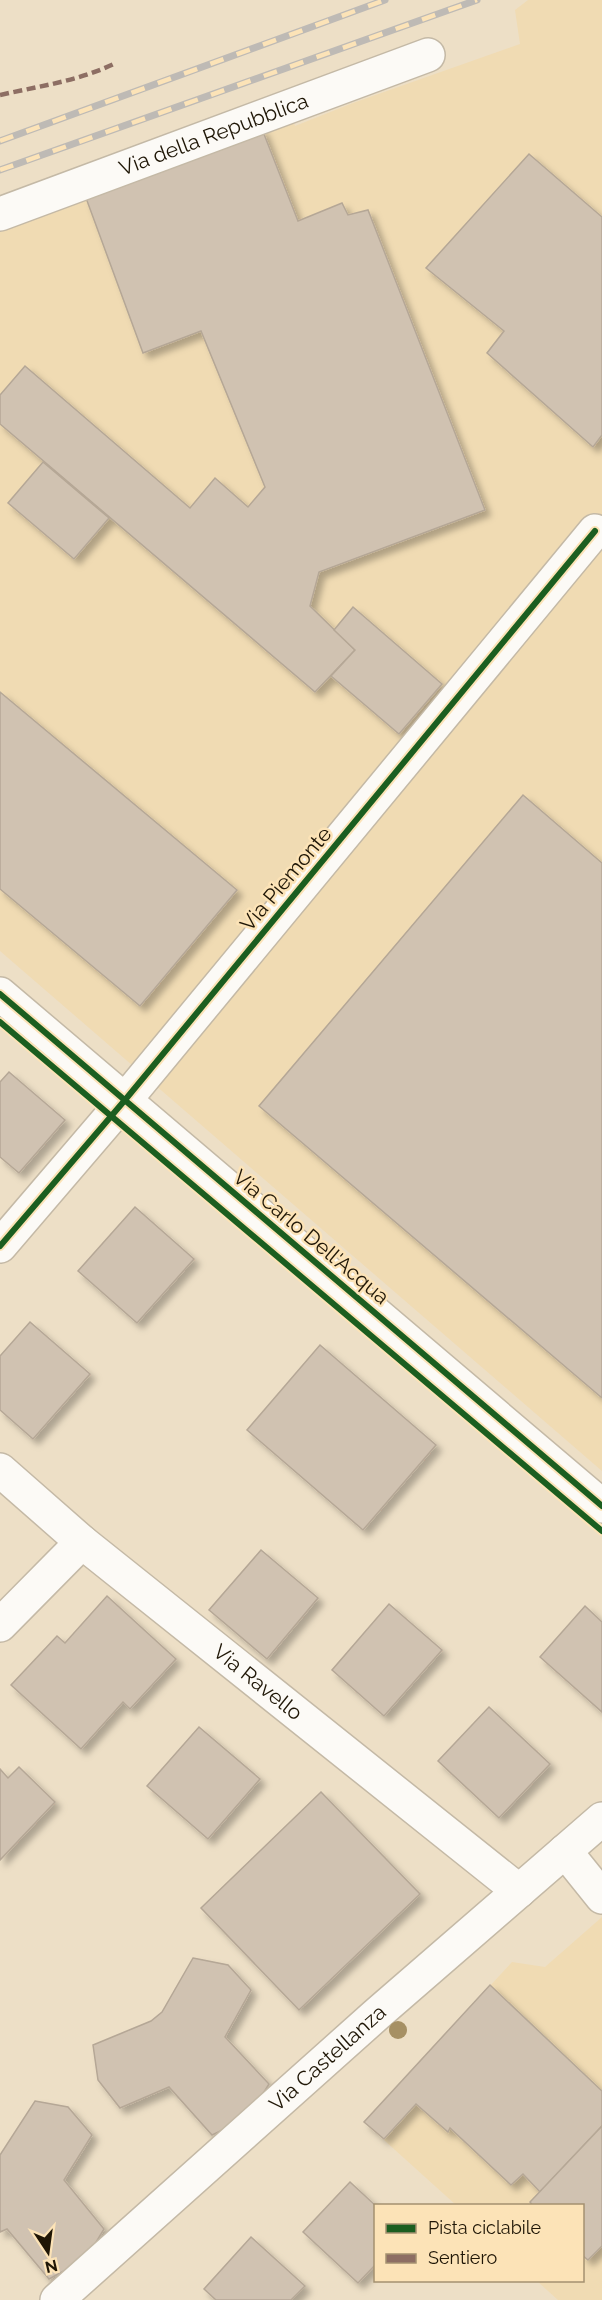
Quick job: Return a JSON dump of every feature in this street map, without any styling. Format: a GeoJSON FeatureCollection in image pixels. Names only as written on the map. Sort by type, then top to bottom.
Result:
{"type":"FeatureCollection","features":[{"type":"Feature","properties":{"kind":"street","name":"Via della Repubblica"},"geometry":{"type":"LineString","coordinates":[[0,214],[428,55]]}},
{"type":"Feature","properties":{"kind":"street","name":"Via Piemonte"},"geometry":{"type":"LineString","coordinates":[[0,1246],[125,1100],[595,531]]}},
{"type":"Feature","properties":{"kind":"street","name":"Via Carlo Dell'Acqua"},"geometry":{"type":"LineString","coordinates":[[0,994],[602,1506]]}},
{"type":"Feature","properties":{"kind":"street","name":"Via Ravello"},"geometry":{"type":"LineString","coordinates":[[0,1470],[82,1542],[519,1892]]}},
{"type":"Feature","properties":{"kind":"street"},"geometry":{"type":"LineString","coordinates":[[0,1625],[82,1542]]}},
{"type":"Feature","properties":{"kind":"street","name":"Via Castellanza"},"geometry":{"type":"LineString","coordinates":[[57,2300],[369,2022],[602,1819]]}},
{"type":"Feature","properties":{"kind":"street"},"geometry":{"type":"LineString","coordinates":[[565,1851],[602,1897]]}},
{"type":"Feature","properties":{"kind":"shaded area"},"geometry":{"type":"Polygon","coordinates":[[[528,0],[602,0],[602,1471],[0,951],[0,232],[287,119],[289,125],[294,123],[295,126],[520,44],[515,10],[528,0]]]}},
{"type":"Feature","properties":{"kind":"shaded area"},"geometry":{"type":"Polygon","coordinates":[[[602,1917],[602,2300],[558,2300],[538,2282],[584,2282],[584,2204],[455,2204],[364,2122],[512,1962],[545,1967],[602,1917]]]}},
{"type":"Feature","properties":{"kind":"building"},"geometry":{"type":"Polygon","coordinates":[[[262,129],[298,221],[342,203],[348,215],[368,210],[485,510],[319,572],[310,606],[355,650],[315,692],[0,424],[0,395],[25,366],[190,508],[215,478],[248,507],[265,487],[201,331],[143,353],[86,198],[262,129]]]}},
{"type":"Feature","properties":{"kind":"building"},"geometry":{"type":"Polygon","coordinates":[[[529,154],[602,217],[602,435],[593,447],[487,353],[504,331],[426,268],[529,154]]]}},
{"type":"Feature","properties":{"kind":"building"},"geometry":{"type":"Polygon","coordinates":[[[43,462],[109,518],[74,559],[8,503],[43,462]]]}},
{"type":"Feature","properties":{"kind":"building"},"geometry":{"type":"Polygon","coordinates":[[[353,607],[442,684],[399,734],[331,676],[355,650],[334,630],[353,607]]]}},
{"type":"Feature","properties":{"kind":"building"},"geometry":{"type":"Polygon","coordinates":[[[0,692],[237,890],[140,1006],[0,889],[0,692]]]}},
{"type":"Feature","properties":{"kind":"building"},"geometry":{"type":"Polygon","coordinates":[[[523,795],[602,863],[602,1398],[259,1106],[523,795]]]}},
{"type":"Feature","properties":{"kind":"building"},"geometry":{"type":"Polygon","coordinates":[[[9,1072],[65,1120],[19,1173],[0,1157],[0,1082],[9,1072]]]}},
{"type":"Feature","properties":{"kind":"building"},"geometry":{"type":"Polygon","coordinates":[[[135,1207],[194,1259],[137,1323],[78,1271],[135,1207]]]}},
{"type":"Feature","properties":{"kind":"building"},"geometry":{"type":"Polygon","coordinates":[[[30,1322],[90,1374],[33,1439],[0,1410],[0,1356],[30,1322]]]}},
{"type":"Feature","properties":{"kind":"building"},"geometry":{"type":"Polygon","coordinates":[[[320,1345],[436,1445],[363,1530],[247,1430],[320,1345]]]}},
{"type":"Feature","properties":{"kind":"building"},"geometry":{"type":"Polygon","coordinates":[[[261,1550],[318,1598],[267,1659],[209,1610],[261,1550]]]}},
{"type":"Feature","properties":{"kind":"building"},"geometry":{"type":"Polygon","coordinates":[[[107,1596],[176,1659],[130,1709],[123,1702],[81,1749],[11,1685],[57,1636],[65,1643],[107,1596]]]}},
{"type":"Feature","properties":{"kind":"building"},"geometry":{"type":"Polygon","coordinates":[[[389,1604],[442,1650],[384,1716],[332,1670],[389,1604]]]}},
{"type":"Feature","properties":{"kind":"building"},"geometry":{"type":"Polygon","coordinates":[[[585,1606],[602,1622],[602,1712],[540,1657],[585,1606]]]}},
{"type":"Feature","properties":{"kind":"building"},"geometry":{"type":"Polygon","coordinates":[[[489,1707],[550,1764],[499,1818],[438,1761],[489,1707]]]}},
{"type":"Feature","properties":{"kind":"building"},"geometry":{"type":"Polygon","coordinates":[[[199,1727],[260,1779],[208,1839],[147,1786],[199,1727]]]}},
{"type":"Feature","properties":{"kind":"building"},"geometry":{"type":"Polygon","coordinates":[[[19,1767],[55,1802],[0,1860],[0,1769],[8,1778],[19,1767]]]}},
{"type":"Feature","properties":{"kind":"building"},"geometry":{"type":"Polygon","coordinates":[[[321,1792],[420,1894],[299,2010],[201,1908],[321,1792]]]}},
{"type":"Feature","properties":{"kind":"building"},"geometry":{"type":"Polygon","coordinates":[[[193,1958],[228,1965],[251,1990],[225,2037],[269,2084],[248,2118],[212,2135],[169,2087],[120,2108],[98,2080],[93,2045],[151,2021],[162,2012],[193,1958]]]}},
{"type":"Feature","properties":{"kind":"building"},"geometry":{"type":"Polygon","coordinates":[[[490,1985],[602,2091],[602,2126],[540,2192],[523,2174],[511,2185],[450,2128],[448,2132],[416,2104],[384,2139],[364,2122],[490,1985]]]}},
{"type":"Feature","properties":{"kind":"building"},"geometry":{"type":"Polygon","coordinates":[[[35,2101],[68,2107],[92,2135],[64,2180],[104,2229],[86,2259],[49,2279],[7,2229],[0,2232],[0,2155],[35,2101]]]}},
{"type":"Feature","properties":{"kind":"building"},"geometry":{"type":"Polygon","coordinates":[[[602,2126],[602,2246],[588,2260],[584,2257],[584,2204],[532,2204],[530,2202],[602,2126]]]}},
{"type":"Feature","properties":{"kind":"building"},"geometry":{"type":"Polygon","coordinates":[[[350,2182],[374,2204],[374,2266],[358,2283],[303,2232],[350,2182]]]}},
{"type":"Feature","properties":{"kind":"building"},"geometry":{"type":"Polygon","coordinates":[[[251,2237],[305,2286],[291,2300],[216,2300],[204,2289],[251,2237]]]}},
{"type":"Feature","properties":{"kind":"railway"},"geometry":{"type":"LineString","coordinates":[[0,141],[385,0]]}},
{"type":"Feature","properties":{"kind":"railway"},"geometry":{"type":"LineString","coordinates":[[0,170],[477,0]]}},
{"type":"Feature","properties":{"kind":"marked path"},"geometry":{"type":"LineString","coordinates":[[0,95],[74,79],[116,63]]}},
{"type":"Feature","properties":{"kind":"cycle path"},"geometry":{"type":"LineString","coordinates":[[0,1246],[125,1100],[595,531]]}},
{"type":"Feature","properties":{"kind":"cycle path"},"geometry":{"type":"LineString","coordinates":[[0,994],[602,1506]]}},
{"type":"Feature","properties":{"kind":"cycle path"},"geometry":{"type":"LineString","coordinates":[[0,1022],[602,1531]]}}]}
